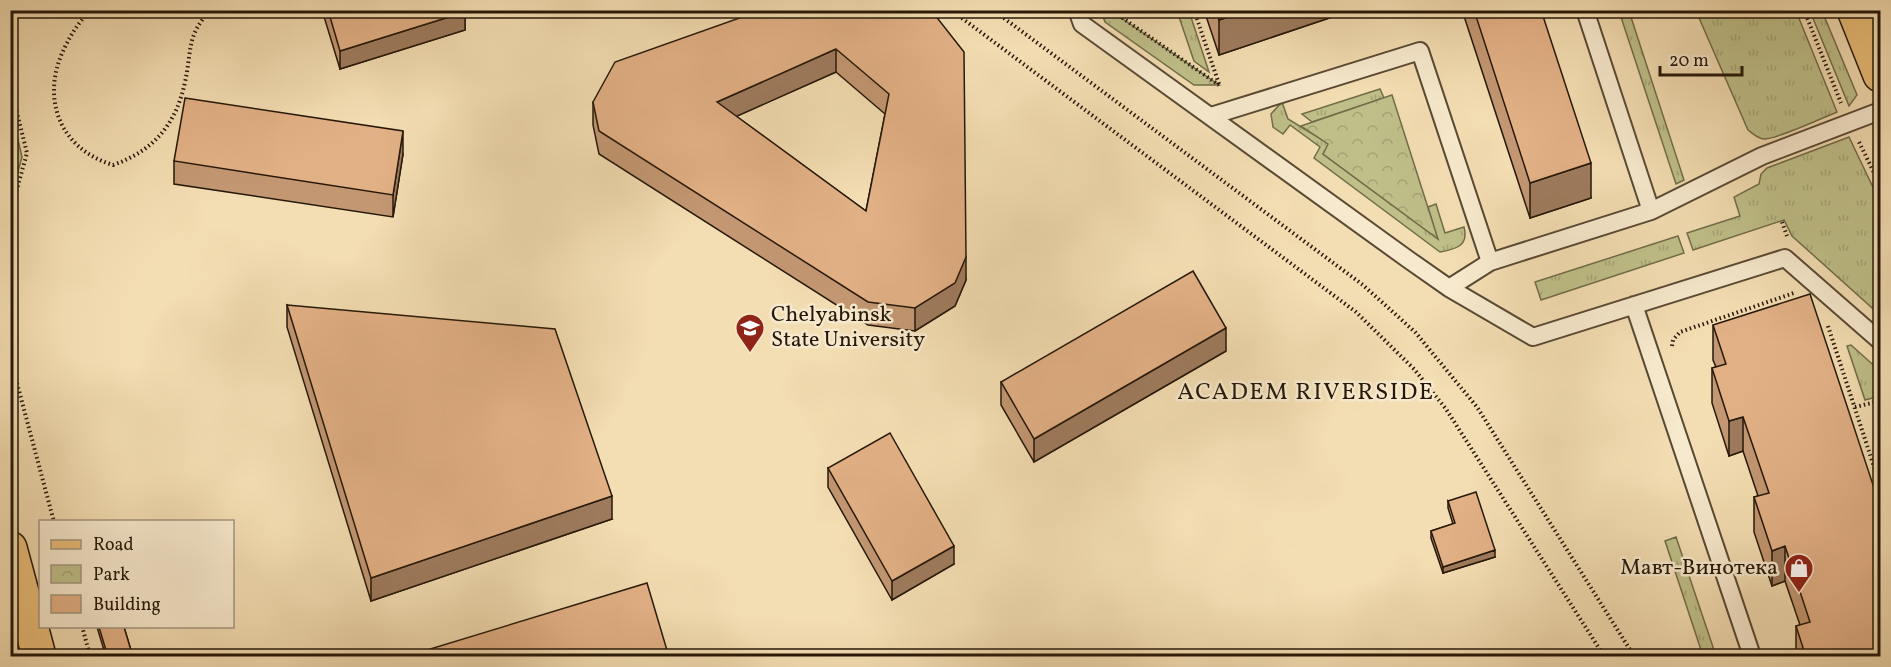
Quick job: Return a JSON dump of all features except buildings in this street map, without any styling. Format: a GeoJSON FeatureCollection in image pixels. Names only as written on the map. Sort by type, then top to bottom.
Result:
{"type":"FeatureCollection","features":[{"type":"Feature","properties":{"kind":"main road"},"geometry":{"type":"LineString","coordinates":[[1854,10],[1881,75]]}},
{"type":"Feature","properties":{"kind":"main road"},"geometry":{"type":"LineString","coordinates":[[10,548],[39,657]]}},
{"type":"Feature","properties":{"kind":"lane"},"geometry":{"type":"LineString","coordinates":[[1077,10],[1082,24],[1449,288],[1533,337],[1785,258],[1881,341]]}},
{"type":"Feature","properties":{"kind":"lane"},"geometry":{"type":"LineString","coordinates":[[1585,10],[1651,211]]}},
{"type":"Feature","properties":{"kind":"lane"},"geometry":{"type":"LineString","coordinates":[[1211,116],[1420,51],[1490,262]]}},
{"type":"Feature","properties":{"kind":"lane"},"geometry":{"type":"LineString","coordinates":[[1449,288],[1490,262],[1651,211],[1762,156],[1881,111]]}},
{"type":"Feature","properties":{"kind":"lane"},"geometry":{"type":"LineString","coordinates":[[1634,305],[1752,657]]}},
{"type":"Feature","properties":{"kind":"path"},"geometry":{"type":"LineString","coordinates":[[92,10],[74,30],[60,55],[54,93],[56,112],[72,141],[96,160],[113,165],[145,152],[160,138],[185,84],[190,45],[197,25],[211,10]]}},
{"type":"Feature","properties":{"kind":"path"},"geometry":{"type":"LineString","coordinates":[[951,10],[1356,312],[1381,336],[1414,369],[1446,408],[1604,657]]}},
{"type":"Feature","properties":{"kind":"path"},"geometry":{"type":"LineString","coordinates":[[993,10],[1363,285],[1415,332],[1477,407],[1634,657]]}},
{"type":"Feature","properties":{"kind":"path"},"geometry":{"type":"LineString","coordinates":[[1111,10],[1219,85],[1194,10]]}},
{"type":"Feature","properties":{"kind":"path"},"geometry":{"type":"LineString","coordinates":[[1804,10],[1850,122],[1881,185]]}},
{"type":"Feature","properties":{"kind":"path"},"geometry":{"type":"LineString","coordinates":[[10,85],[27,153],[10,214]]}},
{"type":"Feature","properties":{"kind":"path"},"geometry":{"type":"LineString","coordinates":[[1814,283],[1881,485]]}},
{"type":"Feature","properties":{"kind":"path"},"geometry":{"type":"LineString","coordinates":[[1672,354],[1673,340],[1680,332],[1798,292]]}},
{"type":"Feature","properties":{"kind":"path"},"geometry":{"type":"LineString","coordinates":[[10,357],[53,520]]}},
{"type":"Feature","properties":{"kind":"path"},"geometry":{"type":"LineString","coordinates":[[1855,408],[1881,401]]}},
{"type":"Feature","properties":{"kind":"path"},"geometry":{"type":"LineString","coordinates":[[82,628],[90,657]]}},
{"type":"Feature","properties":{"kind":"green space"},"geometry":{"type":"Polygon","coordinates":[[[1101,11],[1111,11],[1219,85],[1194,85],[1105,22],[1101,11]]]}},
{"type":"Feature","properties":{"kind":"green space"},"geometry":{"type":"Polygon","coordinates":[[[1177,11],[1189,11],[1209,72],[1194,61],[1177,11]]]}},
{"type":"Feature","properties":{"kind":"green space"},"geometry":{"type":"Polygon","coordinates":[[[1619,11],[1629,11],[1684,180],[1676,184],[1619,11]]]}},
{"type":"Feature","properties":{"kind":"green space"},"geometry":{"type":"Polygon","coordinates":[[[1696,11],[1796,11],[1837,112],[1779,136],[1764,139],[1755,136],[1748,130],[1696,11]]]}},
{"type":"Feature","properties":{"kind":"green space"},"geometry":{"type":"Polygon","coordinates":[[[1810,11],[1822,11],[1857,95],[1849,106],[1810,11]]]}},
{"type":"Feature","properties":{"kind":"green space"},"geometry":{"type":"Polygon","coordinates":[[[1380,89],[1384,98],[1312,122],[1302,114],[1380,89]]]}},
{"type":"Feature","properties":{"kind":"green space"},"geometry":{"type":"Polygon","coordinates":[[[1392,95],[1438,239],[1323,154],[1328,144],[1301,126],[1392,95]]]}},
{"type":"Feature","properties":{"kind":"green space"},"geometry":{"type":"Polygon","coordinates":[[[1282,102],[1288,119],[1329,144],[1323,154],[1437,238],[1428,207],[1436,204],[1445,233],[1464,227],[1465,238],[1460,246],[1440,252],[1314,158],[1320,147],[1290,125],[1283,134],[1273,127],[1271,114],[1282,102]]]}},
{"type":"Feature","properties":{"kind":"green space"},"geometry":{"type":"Polygon","coordinates":[[[11,110],[22,157],[10,197],[11,110]]]}},
{"type":"Feature","properties":{"kind":"green space"},"geometry":{"type":"Polygon","coordinates":[[[1849,137],[1880,202],[1880,315],[1792,236],[1784,220],[1693,250],[1687,233],[1740,216],[1734,197],[1759,184],[1761,174],[1767,168],[1849,137]]]}},
{"type":"Feature","properties":{"kind":"green space"},"geometry":{"type":"Polygon","coordinates":[[[1678,236],[1684,253],[1541,300],[1535,282],[1678,236]]]}},
{"type":"Feature","properties":{"kind":"green space"},"geometry":{"type":"Polygon","coordinates":[[[1851,345],[1880,371],[1880,396],[1865,400],[1847,346],[1851,345]]]}},
{"type":"Feature","properties":{"kind":"green space"},"geometry":{"type":"Polygon","coordinates":[[[1676,537],[1716,656],[1703,656],[1665,541],[1676,537]]]}},
{"type":"Feature","properties":{"kind":"place","name":"Chelyabinsk State University"},"geometry":{"type":"Point","coordinates":[750,354]}},
{"type":"Feature","properties":{"kind":"place","name":"Мавт-Винотека"},"geometry":{"type":"Point","coordinates":[1799,594]}},
{"type":"Feature","properties":{"kind":"district","name":"ACADEM RIVERSIDE"},"geometry":{"type":"Point","coordinates":[1306,393]}}]}
